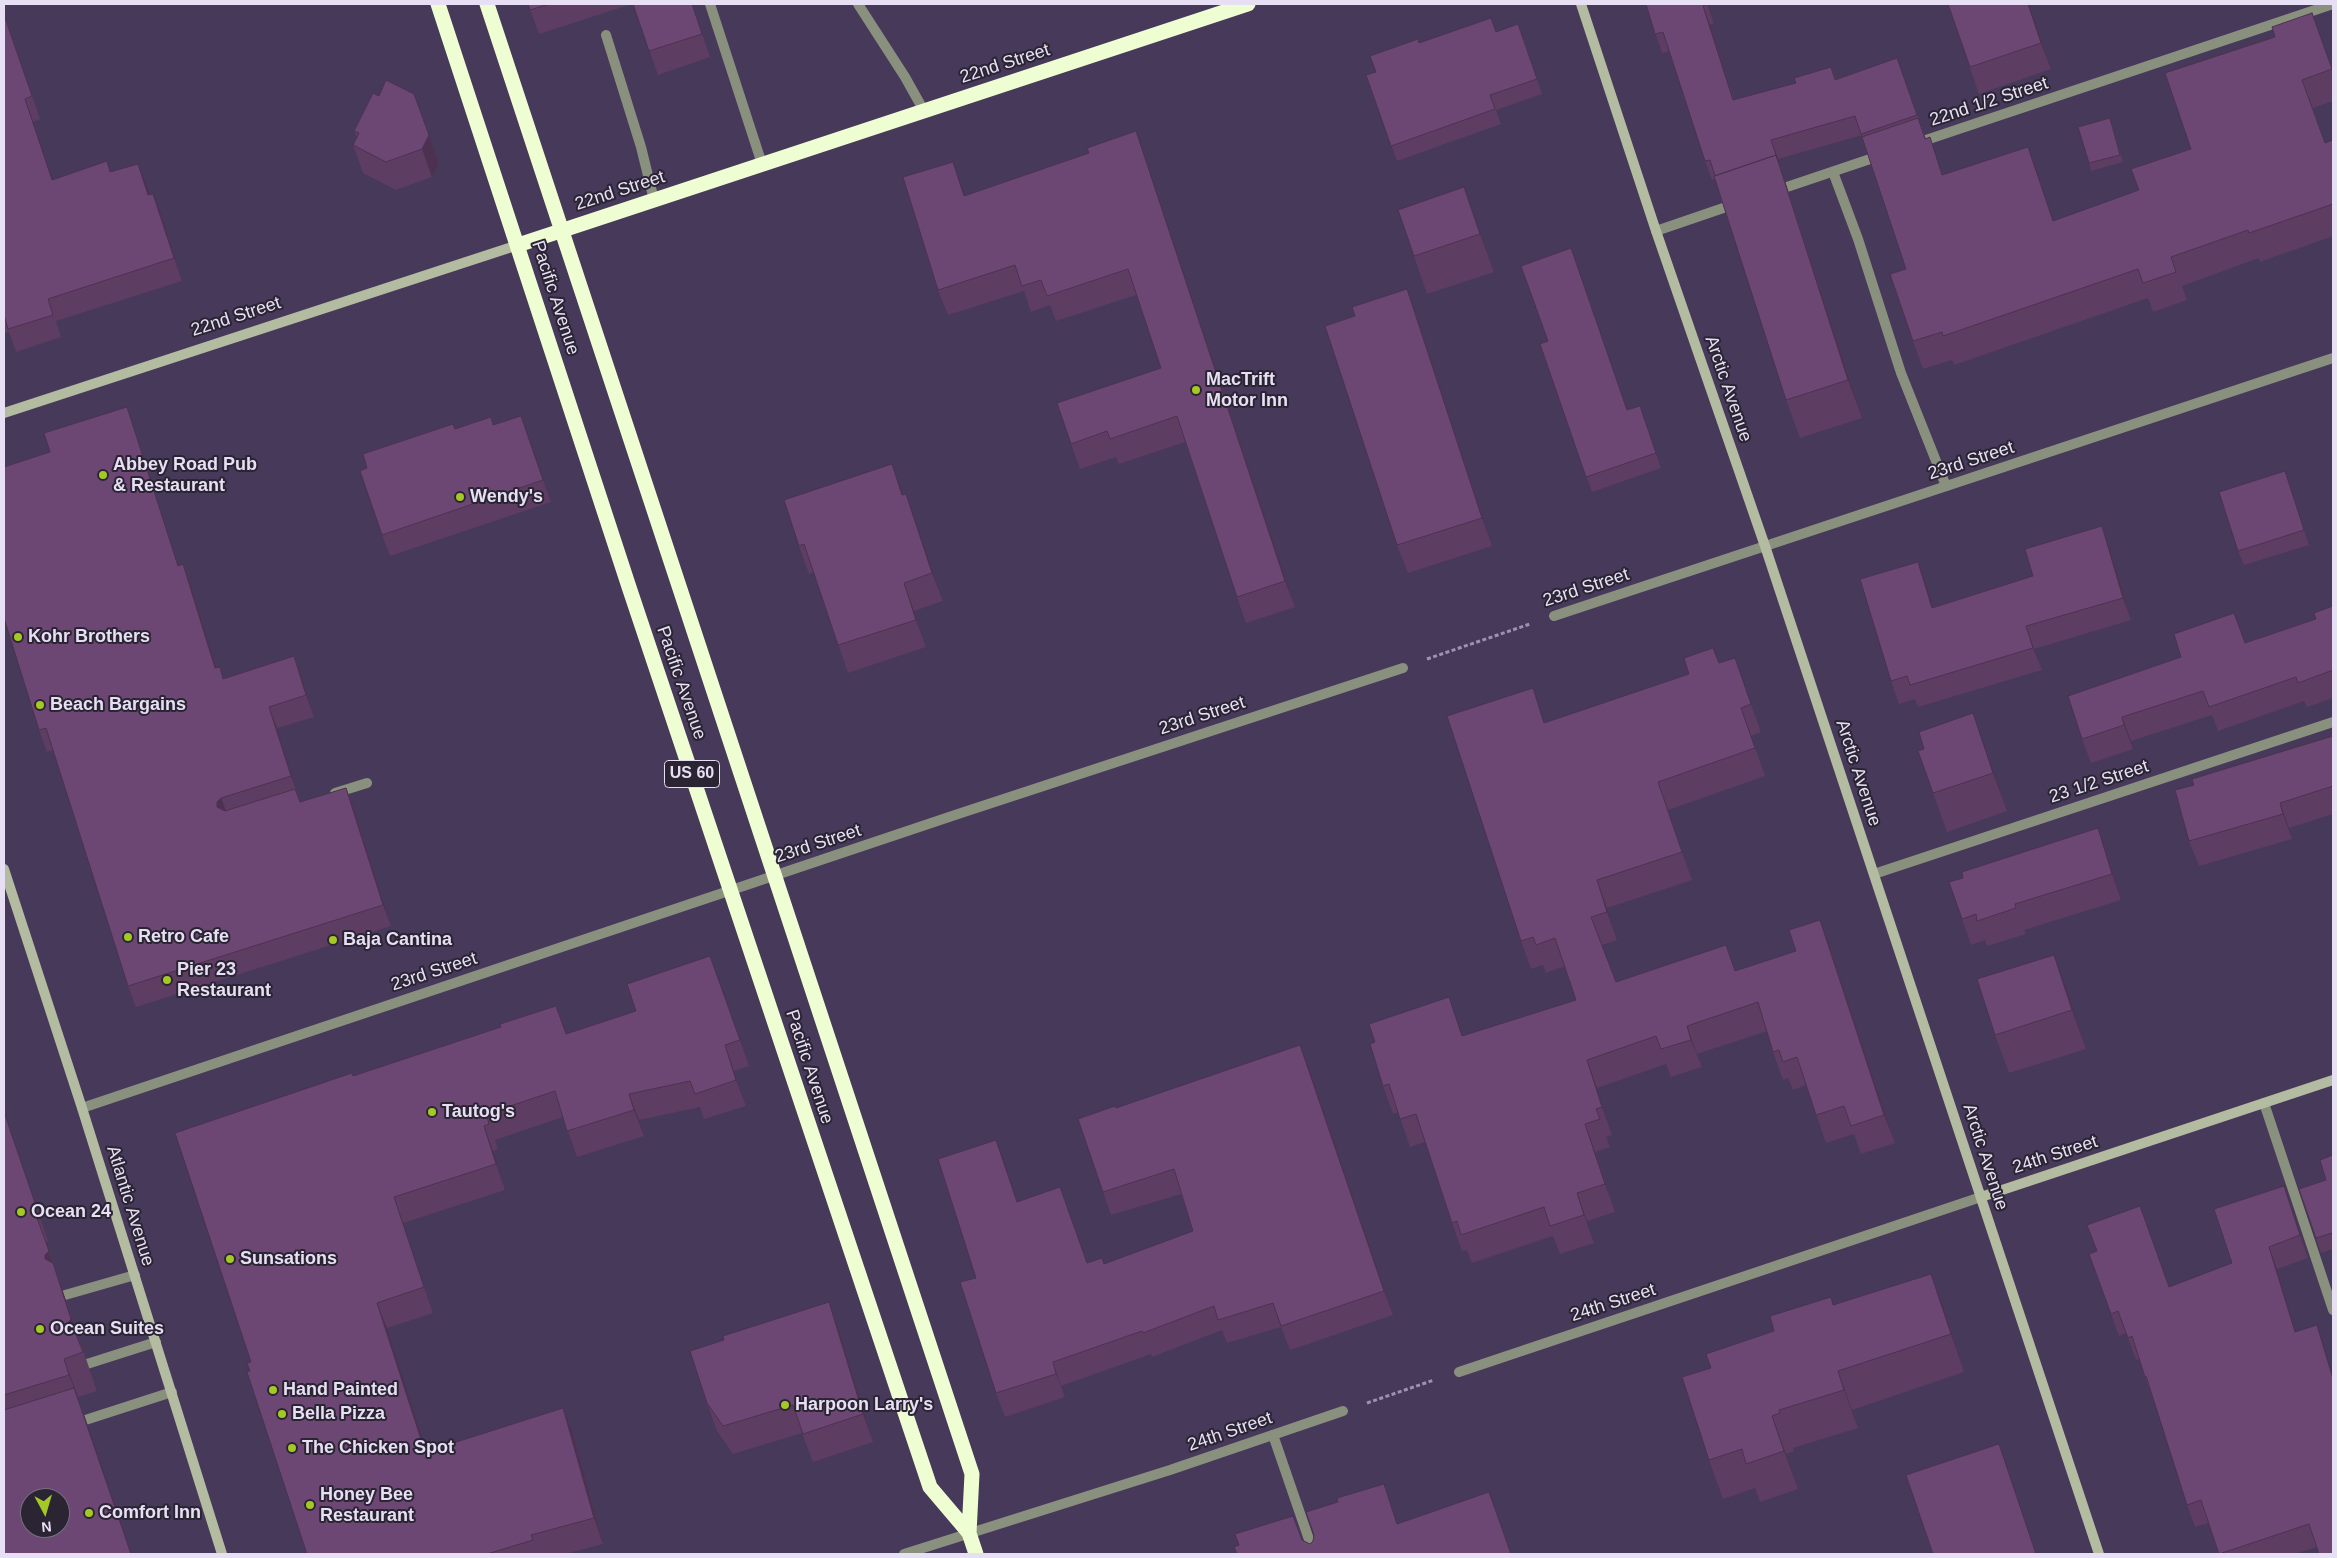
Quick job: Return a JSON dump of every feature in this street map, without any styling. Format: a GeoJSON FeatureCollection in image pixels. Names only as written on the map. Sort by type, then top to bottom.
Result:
{"type":"FeatureCollection","features":[{"type":"Feature","properties":{"kind":"highway","name":"Pacific Avenue"},"geometry":{"type":"LineString","coordinates":[[438,4],[632,596],[732,890],[930,1487],[969,1533]]}},
{"type":"Feature","properties":{"kind":"highway","name":"Pacific Avenue"},"geometry":{"type":"LineString","coordinates":[[487,4],[972,1474],[969,1533],[976,1554]]}},
{"type":"Feature","properties":{"kind":"highway","name":"22nd Street"},"geometry":{"type":"LineString","coordinates":[[518,244],[1248,4]]}},
{"type":"Feature","properties":{"kind":"street"},"geometry":{"type":"LineString","coordinates":[[710,4],[762,164]]}},
{"type":"Feature","properties":{"kind":"street"},"geometry":{"type":"LineString","coordinates":[[858,4],[901,70],[924,111]]}},
{"type":"Feature","properties":{"kind":"street","name":"Arctic Avenue"},"geometry":{"type":"LineString","coordinates":[[1580,4],[1765,546],[2099,1554]]}},
{"type":"Feature","properties":{"kind":"street","name":"22nd 1/2 Street"},"geometry":{"type":"LineString","coordinates":[[1908,146],[2333,4]]}},
{"type":"Feature","properties":{"kind":"street"},"geometry":{"type":"LineString","coordinates":[[606,35],[654,200]]}},
{"type":"Feature","properties":{"kind":"street"},"geometry":{"type":"LineString","coordinates":[[1767,194],[1889,153]]}},
{"type":"Feature","properties":{"kind":"street"},"geometry":{"type":"LineString","coordinates":[[1833,172],[1858,239],[1901,372],[1946,486]]}},
{"type":"Feature","properties":{"kind":"street"},"geometry":{"type":"LineString","coordinates":[[1656,231],[1749,200]]}},
{"type":"Feature","properties":{"kind":"street","name":"22nd Street"},"geometry":{"type":"LineString","coordinates":[[4,413],[518,244]]}},
{"type":"Feature","properties":{"kind":"street","name":"23rd Street"},"geometry":{"type":"LineString","coordinates":[[1554,616],[2333,358]]}},
{"type":"Feature","properties":{"kind":"street","name":"23rd Street"},"geometry":{"type":"LineString","coordinates":[[82,1108],[775,875],[1403,668]]}},
{"type":"Feature","properties":{"kind":"street","name":"23 1/2 Street"},"geometry":{"type":"LineString","coordinates":[[1874,874],[2333,722]]}},
{"type":"Feature","properties":{"kind":"street"},"geometry":{"type":"LineString","coordinates":[[322,797],[367,783]]}},
{"type":"Feature","properties":{"kind":"street","name":"Atlantic Avenue"},"geometry":{"type":"LineString","coordinates":[[4,869],[82,1108],[222,1554]]}},
{"type":"Feature","properties":{"kind":"street","name":"24th Street"},"geometry":{"type":"LineString","coordinates":[[1458,1372],[2333,1080]]}},
{"type":"Feature","properties":{"kind":"street"},"geometry":{"type":"LineString","coordinates":[[2264,1103],[2333,1310]]}},
{"type":"Feature","properties":{"kind":"street"},"geometry":{"type":"LineString","coordinates":[[65,1295],[135,1275]]}},
{"type":"Feature","properties":{"kind":"street"},"geometry":{"type":"LineString","coordinates":[[87,1364],[156,1342]]}},
{"type":"Feature","properties":{"kind":"street"},"geometry":{"type":"LineString","coordinates":[[59,1428],[172,1392]]}},
{"type":"Feature","properties":{"kind":"street","name":"24th Street"},"geometry":{"type":"LineString","coordinates":[[904,1554],[1170,1470],[1343,1411]]}},
{"type":"Feature","properties":{"kind":"street"},"geometry":{"type":"LineString","coordinates":[[1273,1434],[1314,1554]]}},
{"type":"Feature","properties":{"kind":"path","name":"23rd Street"},"geometry":{"type":"LineString","coordinates":[[1403,668],[1554,616]]}},
{"type":"Feature","properties":{"kind":"path"},"geometry":{"type":"LineString","coordinates":[[1343,1411],[1458,1372]]}},
{"type":"Feature","properties":{"kind":"building"},"geometry":{"type":"Polygon","coordinates":[[[528,4],[549,4],[530,10],[528,4]]]}},
{"type":"Feature","properties":{"kind":"building"},"geometry":{"type":"Polygon","coordinates":[[[633,4],[692,4],[702,34],[649,51],[633,4]]]}},
{"type":"Feature","properties":{"kind":"building"},"geometry":{"type":"Polygon","coordinates":[[[1646,4],[1707,4],[1703,6],[1733,100],[1796,83],[1794,78],[1831,67],[1835,80],[1897,58],[1917,115],[1861,134],[1855,116],[1771,140],[1776,155],[1715,176],[1710,160],[1705,161],[1663,32],[1655,34],[1646,4]]]}},
{"type":"Feature","properties":{"kind":"building"},"geometry":{"type":"Polygon","coordinates":[[[1948,4],[2028,4],[2041,43],[1970,67],[1948,4]]]}},
{"type":"Feature","properties":{"kind":"building"},"geometry":{"type":"Polygon","coordinates":[[[2312,13],[2332,69],[2302,80],[2325,143],[2333,140],[2333,204],[2249,233],[2248,230],[2171,257],[2176,272],[2143,283],[2138,269],[1943,336],[1942,332],[1913,341],[1890,274],[1906,269],[1862,137],[1918,118],[1925,139],[1930,137],[1942,175],[2028,147],[2053,221],[2139,190],[2131,169],[2191,149],[2165,73],[2275,37],[2272,27],[2312,13]]]}},
{"type":"Feature","properties":{"kind":"building"},"geometry":{"type":"Polygon","coordinates":[[[4,15],[32,96],[25,99],[52,180],[107,161],[110,172],[138,164],[148,195],[153,194],[174,258],[48,299],[53,315],[8,329],[4,315],[4,15]]]}},
{"type":"Feature","properties":{"kind":"building"},"geometry":{"type":"Polygon","coordinates":[[[1491,18],[1496,32],[1518,24],[1537,79],[1490,95],[1495,109],[1391,146],[1366,75],[1376,72],[1370,56],[1418,39],[1419,43],[1491,18]]]}},
{"type":"Feature","properties":{"kind":"building"},"geometry":{"type":"Polygon","coordinates":[[[386,80],[414,94],[429,135],[422,149],[386,162],[353,145],[359,133],[354,131],[373,93],[379,96],[386,80]]]}},
{"type":"Feature","properties":{"kind":"building"},"geometry":{"type":"Polygon","coordinates":[[[2110,118],[2120,155],[2089,163],[2078,127],[2110,118]]]}},
{"type":"Feature","properties":{"kind":"building"},"geometry":{"type":"Polygon","coordinates":[[[1136,131],[1285,581],[1237,597],[1177,416],[1110,439],[1107,431],[1071,444],[1057,403],[1161,368],[1128,269],[1047,296],[1041,280],[1022,286],[1015,265],[938,290],[903,177],[953,162],[964,196],[1089,153],[1087,148],[1136,131]]]}},
{"type":"Feature","properties":{"kind":"building"},"geometry":{"type":"Polygon","coordinates":[[[1776,155],[1848,380],[1786,400],[1714,176],[1776,155]]]}},
{"type":"Feature","properties":{"kind":"building"},"geometry":{"type":"Polygon","coordinates":[[[1464,187],[1480,234],[1414,256],[1398,210],[1464,187]]]}},
{"type":"Feature","properties":{"kind":"building"},"geometry":{"type":"Polygon","coordinates":[[[1571,248],[1627,410],[1640,406],[1656,453],[1586,477],[1540,344],[1548,341],[1521,266],[1571,248]]]}},
{"type":"Feature","properties":{"kind":"building"},"geometry":{"type":"Polygon","coordinates":[[[1407,289],[1482,518],[1397,545],[1325,326],[1355,316],[1352,307],[1407,289]]]}},
{"type":"Feature","properties":{"kind":"building"},"geometry":{"type":"Polygon","coordinates":[[[127,407],[178,566],[183,564],[215,668],[220,667],[223,679],[294,656],[306,695],[269,707],[291,776],[221,798],[217,802],[217,807],[225,811],[295,789],[300,802],[346,788],[383,905],[128,986],[46,728],[39,730],[4,618],[4,467],[50,452],[44,433],[127,407]]]}},
{"type":"Feature","properties":{"kind":"building","name":"Wendy's"},"geometry":{"type":"Polygon","coordinates":[[[521,416],[543,480],[382,535],[360,471],[367,468],[363,454],[453,424],[455,429],[491,417],[493,425],[521,416]]]}},
{"type":"Feature","properties":{"kind":"building"},"geometry":{"type":"Polygon","coordinates":[[[892,464],[902,495],[906,494],[932,573],[904,583],[916,620],[838,645],[804,544],[799,546],[784,500],[892,464]]]}},
{"type":"Feature","properties":{"kind":"building"},"geometry":{"type":"Polygon","coordinates":[[[2285,471],[2304,530],[2238,551],[2219,492],[2285,471]]]}},
{"type":"Feature","properties":{"kind":"building"},"geometry":{"type":"Polygon","coordinates":[[[2102,526],[2123,598],[2026,626],[2033,648],[1910,685],[1907,676],[1891,681],[1860,579],[1918,562],[1932,608],[2033,576],[2025,549],[2102,526]]]}},
{"type":"Feature","properties":{"kind":"building"},"geometry":{"type":"Polygon","coordinates":[[[2333,606],[2333,670],[2298,683],[2296,677],[2209,707],[2203,691],[2122,717],[2124,725],[2082,739],[2068,696],[2181,657],[2174,634],[2234,613],[2245,643],[2316,619],[2314,613],[2333,606]]]}},
{"type":"Feature","properties":{"kind":"building"},"geometry":{"type":"Polygon","coordinates":[[[1713,648],[1719,663],[1735,658],[1751,704],[1741,708],[1755,748],[1658,782],[1682,852],[1597,880],[1607,912],[1591,917],[1616,982],[1726,945],[1735,971],[1796,951],[1789,930],[1820,920],[1884,1115],[1851,1126],[1844,1106],[1816,1115],[1797,1057],[1783,1062],[1779,1050],[1773,1052],[1758,1002],[1687,1026],[1691,1040],[1661,1049],[1656,1036],[1587,1060],[1602,1107],[1596,1109],[1600,1119],[1585,1124],[1605,1184],[1577,1193],[1584,1215],[1550,1226],[1544,1207],[1461,1235],[1457,1221],[1452,1223],[1416,1114],[1400,1119],[1389,1084],[1383,1086],[1370,1044],[1375,1042],[1369,1024],[1449,997],[1462,1036],[1576,1000],[1555,938],[1536,945],[1533,937],[1521,941],[1447,716],[1533,688],[1544,723],[1689,674],[1684,658],[1713,648]]]}},
{"type":"Feature","properties":{"kind":"building"},"geometry":{"type":"Polygon","coordinates":[[[1973,713],[1993,773],[1933,793],[1918,751],[1924,749],[1919,732],[1973,713]]]}},
{"type":"Feature","properties":{"kind":"building"},"geometry":{"type":"Polygon","coordinates":[[[2333,736],[2333,786],[2280,803],[2283,814],[2189,841],[2175,790],[2194,785],[2192,779],[2333,736]]]}},
{"type":"Feature","properties":{"kind":"building"},"geometry":{"type":"Polygon","coordinates":[[[2098,828],[2112,874],[2015,904],[2016,908],[1977,921],[1976,914],[1962,919],[1949,882],[1963,878],[1962,872],[2098,828]]]}},
{"type":"Feature","properties":{"kind":"building"},"geometry":{"type":"Polygon","coordinates":[[[2054,955],[2072,1010],[1995,1035],[1977,979],[2054,955]]]}},
{"type":"Feature","properties":{"kind":"building"},"geometry":{"type":"Polygon","coordinates":[[[710,956],[740,1040],[725,1045],[736,1080],[695,1094],[690,1081],[629,1094],[634,1110],[567,1131],[555,1091],[486,1114],[489,1124],[484,1126],[496,1164],[394,1197],[424,1287],[377,1303],[425,1452],[563,1408],[594,1518],[531,1535],[533,1540],[487,1554],[307,1554],[247,1372],[250,1371],[247,1363],[251,1362],[175,1133],[352,1073],[353,1076],[501,1027],[500,1024],[556,1006],[566,1034],[636,1011],[627,984],[710,956]]]}},
{"type":"Feature","properties":{"kind":"building"},"geometry":{"type":"Polygon","coordinates":[[[1300,1045],[1384,1291],[1281,1326],[1273,1303],[1218,1320],[1214,1306],[1143,1333],[1142,1331],[1053,1362],[1056,1374],[996,1393],[960,1282],[976,1278],[938,1159],[996,1140],[1017,1202],[1060,1187],[1087,1263],[1102,1258],[1104,1264],[1193,1231],[1174,1169],[1103,1192],[1078,1119],[1115,1106],[1116,1108],[1300,1045]]]}},
{"type":"Feature","properties":{"kind":"building","name":"Ocean Suites"},"geometry":{"type":"Polygon","coordinates":[[[4,1112],[35,1203],[32,1204],[49,1251],[45,1255],[45,1259],[53,1263],[71,1319],[67,1324],[67,1328],[71,1332],[75,1332],[83,1352],[64,1359],[69,1375],[4,1395],[4,1112]]]}},
{"type":"Feature","properties":{"kind":"building"},"geometry":{"type":"Polygon","coordinates":[[[2333,1155],[2333,1238],[2332,1233],[2316,1238],[2299,1189],[2326,1180],[2320,1160],[2333,1155]]]}},
{"type":"Feature","properties":{"kind":"building"},"geometry":{"type":"Polygon","coordinates":[[[2284,1186],[2300,1235],[2269,1247],[2295,1332],[2317,1325],[2333,1379],[2333,1554],[2319,1554],[2309,1524],[2219,1554],[2201,1500],[2187,1505],[2132,1336],[2128,1338],[2118,1311],[2111,1314],[2089,1254],[2097,1251],[2087,1225],[2140,1206],[2169,1287],[2232,1263],[2214,1209],[2284,1186]]]}},
{"type":"Feature","properties":{"kind":"building"},"geometry":{"type":"Polygon","coordinates":[[[1931,1274],[1951,1334],[1838,1371],[1844,1390],[1779,1410],[1780,1413],[1772,1416],[1784,1451],[1746,1464],[1742,1449],[1709,1460],[1682,1377],[1711,1368],[1706,1354],[1774,1331],[1770,1316],[1831,1297],[1833,1305],[1931,1274]]]}},
{"type":"Feature","properties":{"kind":"building","name":"Harpoon Larry's"},"geometry":{"type":"Polygon","coordinates":[[[829,1302],[863,1414],[803,1434],[793,1405],[723,1426],[707,1403],[690,1351],[724,1340],[723,1336],[829,1302]]]}},
{"type":"Feature","properties":{"kind":"building"},"geometry":{"type":"Polygon","coordinates":[[[74,1388],[131,1554],[4,1554],[4,1410],[74,1388]]]}},
{"type":"Feature","properties":{"kind":"building"},"geometry":{"type":"Polygon","coordinates":[[[1999,1444],[2036,1554],[1933,1554],[1906,1475],[1999,1444]]]}},
{"type":"Feature","properties":{"kind":"building"},"geometry":{"type":"Polygon","coordinates":[[[1384,1484],[1397,1524],[1489,1492],[1511,1554],[1237,1554],[1234,1547],[1239,1545],[1235,1534],[1293,1516],[1302,1540],[1310,1544],[1313,1541],[1314,1535],[1306,1512],[1338,1502],[1337,1498],[1384,1484]]]}},
{"type":"Feature","properties":{"kind":"place","name":"MacTrift Motor Inn"},"geometry":{"type":"Point","coordinates":[1196,390]}},
{"type":"Feature","properties":{"kind":"place","name":"Abbey Road Pub & Restaurant"},"geometry":{"type":"Point","coordinates":[103,475]}},
{"type":"Feature","properties":{"kind":"place","name":"Wendy's"},"geometry":{"type":"Point","coordinates":[460,497]}},
{"type":"Feature","properties":{"kind":"place","name":"Kohr Brothers"},"geometry":{"type":"Point","coordinates":[18,637]}},
{"type":"Feature","properties":{"kind":"place","name":"Beach Bargains"},"geometry":{"type":"Point","coordinates":[40,705]}},
{"type":"Feature","properties":{"kind":"place","name":"Retro Cafe"},"geometry":{"type":"Point","coordinates":[128,937]}},
{"type":"Feature","properties":{"kind":"place","name":"Baja Cantina"},"geometry":{"type":"Point","coordinates":[333,940]}},
{"type":"Feature","properties":{"kind":"place","name":"Pier 23 Restaurant"},"geometry":{"type":"Point","coordinates":[167,980]}},
{"type":"Feature","properties":{"kind":"place","name":"Tautog's"},"geometry":{"type":"Point","coordinates":[432,1112]}},
{"type":"Feature","properties":{"kind":"place","name":"Ocean 24"},"geometry":{"type":"Point","coordinates":[21,1212]}},
{"type":"Feature","properties":{"kind":"place","name":"Sunsations"},"geometry":{"type":"Point","coordinates":[230,1259]}},
{"type":"Feature","properties":{"kind":"place","name":"Ocean Suites"},"geometry":{"type":"Point","coordinates":[40,1329]}},
{"type":"Feature","properties":{"kind":"place","name":"Hand Painted"},"geometry":{"type":"Point","coordinates":[273,1390]}},
{"type":"Feature","properties":{"kind":"place","name":"Harpoon Larry's"},"geometry":{"type":"Point","coordinates":[785,1405]}},
{"type":"Feature","properties":{"kind":"place","name":"Bella Pizza"},"geometry":{"type":"Point","coordinates":[282,1414]}},
{"type":"Feature","properties":{"kind":"place","name":"The Chicken Spot"},"geometry":{"type":"Point","coordinates":[292,1448]}},
{"type":"Feature","properties":{"kind":"place","name":"Honey Bee Restaurant"},"geometry":{"type":"Point","coordinates":[310,1505]}},
{"type":"Feature","properties":{"kind":"place","name":"Comfort Inn"},"geometry":{"type":"Point","coordinates":[89,1513]}}]}
